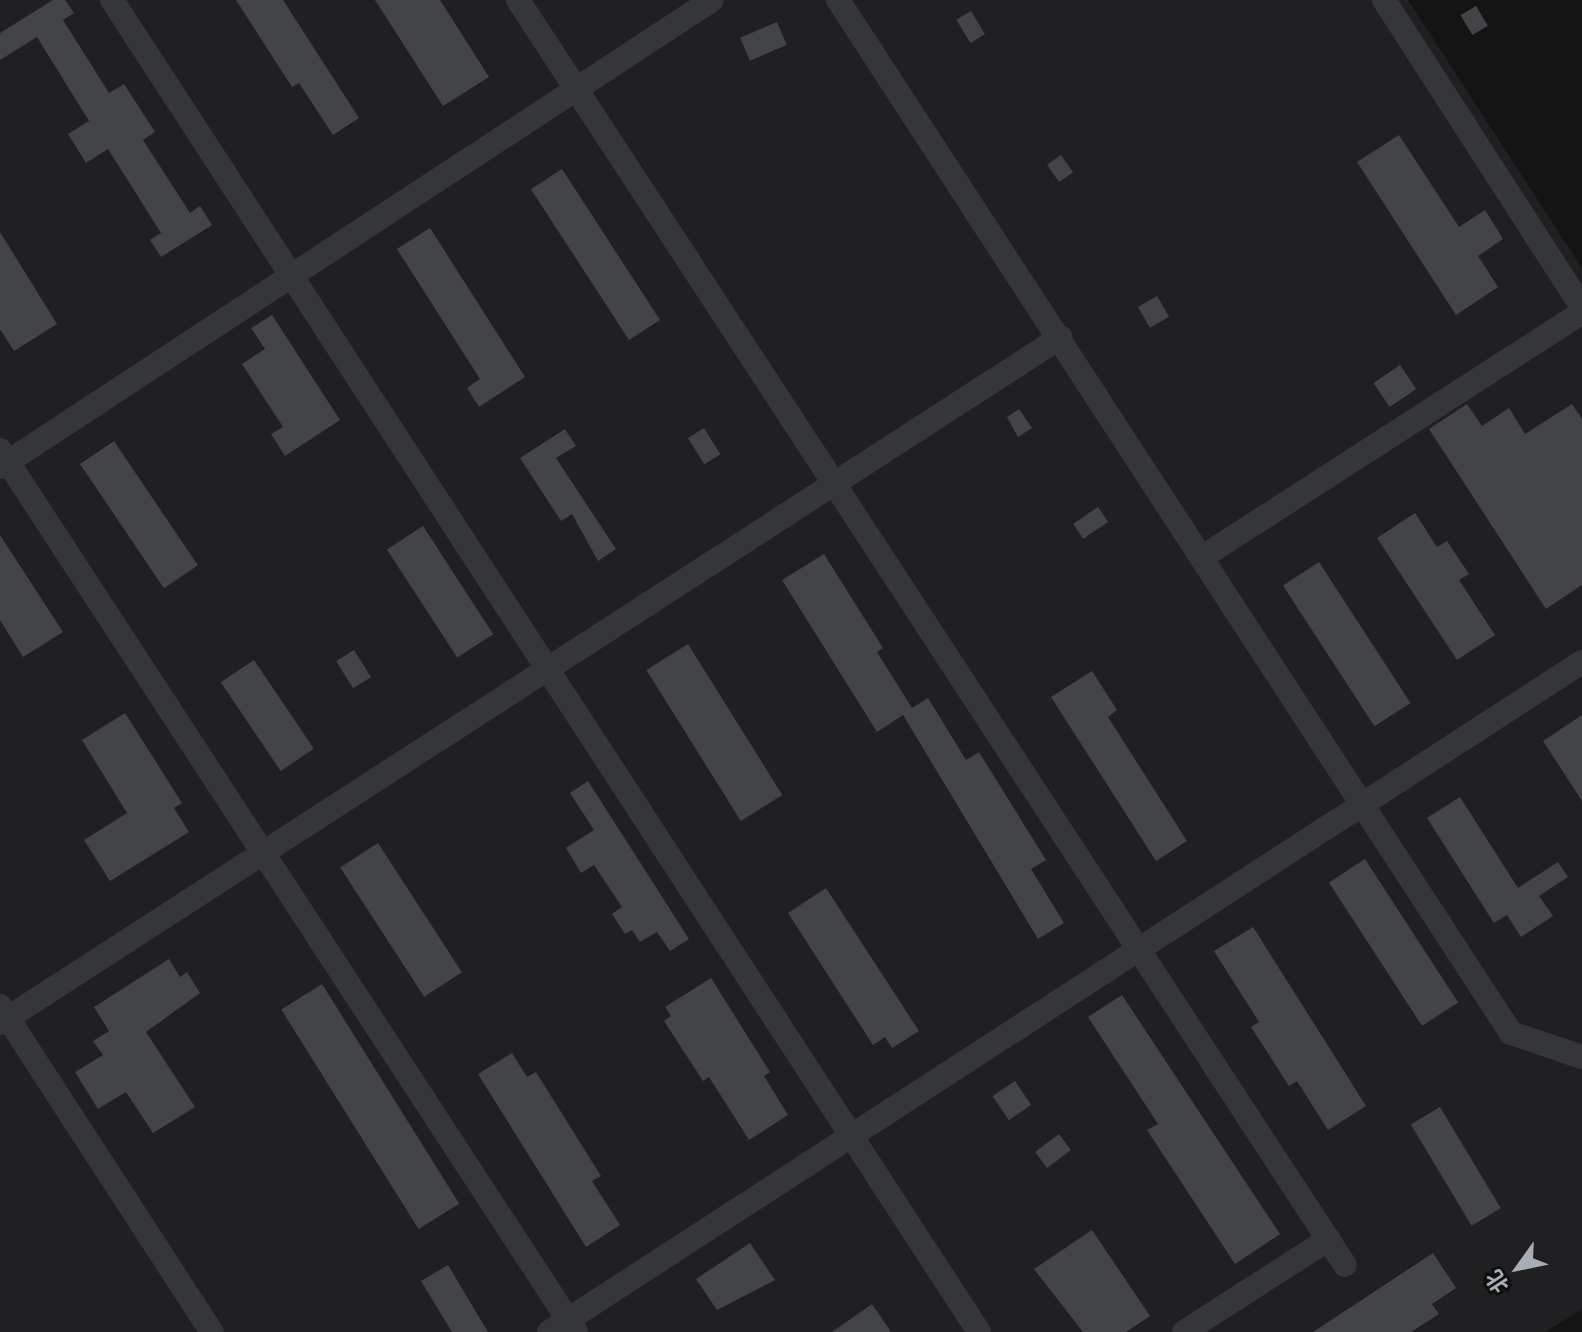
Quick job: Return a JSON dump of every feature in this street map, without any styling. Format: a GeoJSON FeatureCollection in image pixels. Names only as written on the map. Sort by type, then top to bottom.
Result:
{"type":"FeatureCollection","features":[{"type":"Feature","properties":{"kind":"street"},"geometry":{"type":"LineString","coordinates":[[112,0],[979,1332]]}},
{"type":"Feature","properties":{"kind":"street"},"geometry":{"type":"LineString","coordinates":[[518,0],[1142,949],[1345,1265]]}},
{"type":"Feature","properties":{"kind":"street"},"geometry":{"type":"LineString","coordinates":[[712,0],[2,459],[262,852],[565,1328],[852,1136],[1582,662]]}},
{"type":"Feature","properties":{"kind":"street"},"geometry":{"type":"LineString","coordinates":[[838,0],[1204,556],[1511,1033],[1582,1057]]}},
{"type":"Feature","properties":{"kind":"street"},"geometry":{"type":"LineString","coordinates":[[1204,556],[1582,309],[1384,0]]}},
{"type":"Feature","properties":{"kind":"street"},"geometry":{"type":"LineString","coordinates":[[212,1332],[3,1015],[262,852],[833,480],[1061,337]]}},
{"type":"Feature","properties":{"kind":"street"},"geometry":{"type":"LineString","coordinates":[[1184,1332],[1329,1239]]}},
{"type":"Feature","properties":{"kind":"shaded area"},"geometry":{"type":"Polygon","coordinates":[[[0,0],[1408,0],[1582,268],[1582,1309],[1546,1332],[0,1332],[0,0]]]}},
{"type":"Feature","properties":{"kind":"building"},"geometry":{"type":"Polygon","coordinates":[[[53,0],[65,0],[74,13],[63,20],[109,93],[124,84],[155,132],[143,140],[190,213],[200,206],[212,225],[161,257],[150,240],[161,233],[108,149],[86,163],[68,134],[89,121],[37,37],[0,60],[0,33],[53,0]]]}},
{"type":"Feature","properties":{"kind":"building"},"geometry":{"type":"Polygon","coordinates":[[[236,0],[283,0],[359,118],[333,135],[299,83],[292,87],[236,0]]]}},
{"type":"Feature","properties":{"kind":"building"},"geometry":{"type":"Polygon","coordinates":[[[375,0],[440,0],[489,77],[443,106],[375,0]]]}},
{"type":"Feature","properties":{"kind":"building"},"geometry":{"type":"Polygon","coordinates":[[[1476,6],[1488,26],[1472,35],[1461,15],[1476,6]]]}},
{"type":"Feature","properties":{"kind":"building"},"geometry":{"type":"Polygon","coordinates":[[[971,11],[985,34],[970,43],[956,20],[971,11]]]}},
{"type":"Feature","properties":{"kind":"building"},"geometry":{"type":"Polygon","coordinates":[[[777,22],[787,45],[750,61],[740,38],[777,22]]]}},
{"type":"Feature","properties":{"kind":"building"},"geometry":{"type":"Polygon","coordinates":[[[1399,135],[1459,227],[1485,210],[1503,239],[1478,256],[1498,287],[1456,315],[1357,162],[1399,135]]]}},
{"type":"Feature","properties":{"kind":"building"},"geometry":{"type":"Polygon","coordinates":[[[1061,155],[1073,172],[1059,182],[1047,165],[1061,155]]]}},
{"type":"Feature","properties":{"kind":"building"},"geometry":{"type":"Polygon","coordinates":[[[562,169],[660,320],[629,340],[531,189],[562,169]]]}},
{"type":"Feature","properties":{"kind":"building"},"geometry":{"type":"Polygon","coordinates":[[[430,228],[525,377],[479,407],[467,388],[480,379],[397,249],[430,228]]]}},
{"type":"Feature","properties":{"kind":"building"},"geometry":{"type":"Polygon","coordinates":[[[0,232],[57,324],[14,351],[0,329],[0,232]]]}},
{"type":"Feature","properties":{"kind":"building"},"geometry":{"type":"Polygon","coordinates":[[[1157,296],[1169,317],[1150,328],[1138,307],[1157,296]]]}},
{"type":"Feature","properties":{"kind":"building"},"geometry":{"type":"Polygon","coordinates":[[[272,315],[340,420],[285,456],[271,434],[283,427],[242,364],[265,349],[251,328],[272,315]]]}},
{"type":"Feature","properties":{"kind":"building"},"geometry":{"type":"Polygon","coordinates":[[[1400,365],[1416,389],[1390,407],[1373,383],[1400,365]]]}},
{"type":"Feature","properties":{"kind":"building"},"geometry":{"type":"Polygon","coordinates":[[[1467,404],[1482,426],[1509,408],[1525,434],[1572,404],[1582,419],[1582,585],[1546,609],[1429,429],[1467,404]]]}},
{"type":"Feature","properties":{"kind":"building"},"geometry":{"type":"Polygon","coordinates":[[[1019,409],[1032,428],[1018,437],[1007,417],[1019,409]]]}},
{"type":"Feature","properties":{"kind":"building"},"geometry":{"type":"Polygon","coordinates":[[[704,428],[720,454],[704,464],[688,438],[704,428]]]}},
{"type":"Feature","properties":{"kind":"building"},"geometry":{"type":"Polygon","coordinates":[[[565,429],[576,446],[556,458],[616,549],[598,561],[572,514],[561,521],[520,458],[565,429]]]}},
{"type":"Feature","properties":{"kind":"building"},"geometry":{"type":"Polygon","coordinates":[[[114,441],[198,565],[164,588],[80,464],[114,441]]]}},
{"type":"Feature","properties":{"kind":"building"},"geometry":{"type":"Polygon","coordinates":[[[1098,507],[1108,522],[1083,539],[1073,524],[1098,507]]]}},
{"type":"Feature","properties":{"kind":"building"},"geometry":{"type":"Polygon","coordinates":[[[1415,513],[1437,547],[1447,541],[1469,574],[1459,580],[1495,635],[1457,660],[1377,538],[1415,513]]]}},
{"type":"Feature","properties":{"kind":"building"},"geometry":{"type":"Polygon","coordinates":[[[423,526],[493,634],[457,658],[387,549],[423,526]]]}},
{"type":"Feature","properties":{"kind":"building"},"geometry":{"type":"Polygon","coordinates":[[[0,535],[63,632],[23,657],[0,620],[0,535]]]}},
{"type":"Feature","properties":{"kind":"building"},"geometry":{"type":"Polygon","coordinates":[[[824,554],[883,648],[877,652],[912,708],[928,698],[966,760],[979,752],[1046,860],[1031,869],[1064,923],[1038,939],[903,715],[877,732],[782,580],[824,554]]]}},
{"type":"Feature","properties":{"kind":"building"},"geometry":{"type":"Polygon","coordinates":[[[1319,562],[1410,703],[1374,726],[1283,585],[1319,562]]]}},
{"type":"Feature","properties":{"kind":"building"},"geometry":{"type":"Polygon","coordinates":[[[688,644],[782,795],[741,821],[646,670],[688,644]]]}},
{"type":"Feature","properties":{"kind":"building"},"geometry":{"type":"Polygon","coordinates":[[[354,650],[371,677],[353,688],[336,661],[354,650]]]}},
{"type":"Feature","properties":{"kind":"building"},"geometry":{"type":"Polygon","coordinates":[[[254,660],[314,749],[281,771],[221,682],[254,660]]]}},
{"type":"Feature","properties":{"kind":"building"},"geometry":{"type":"Polygon","coordinates":[[[1092,671],[1117,710],[1108,717],[1187,841],[1156,861],[1051,697],[1092,671]]]}},
{"type":"Feature","properties":{"kind":"building"},"geometry":{"type":"Polygon","coordinates":[[[125,713],[182,803],[174,808],[189,832],[110,881],[84,840],[127,813],[82,740],[125,713]]]}},
{"type":"Feature","properties":{"kind":"building"},"geometry":{"type":"Polygon","coordinates":[[[1582,715],[1582,801],[1543,741],[1582,715]]]}},
{"type":"Feature","properties":{"kind":"building"},"geometry":{"type":"Polygon","coordinates":[[[588,781],[689,939],[670,951],[657,932],[640,942],[632,930],[625,934],[612,914],[622,907],[594,865],[581,873],[566,848],[594,830],[570,793],[588,781]]]}},
{"type":"Feature","properties":{"kind":"building"},"geometry":{"type":"Polygon","coordinates":[[[1460,797],[1518,888],[1558,862],[1568,877],[1539,896],[1553,916],[1521,937],[1507,915],[1494,923],[1427,818],[1460,797]]]}},
{"type":"Feature","properties":{"kind":"building"},"geometry":{"type":"Polygon","coordinates":[[[378,843],[462,972],[424,997],[340,868],[378,843]]]}},
{"type":"Feature","properties":{"kind":"building"},"geometry":{"type":"Polygon","coordinates":[[[1365,859],[1458,1002],[1422,1026],[1329,882],[1365,859]]]}},
{"type":"Feature","properties":{"kind":"building"},"geometry":{"type":"Polygon","coordinates":[[[826,888],[919,1031],[892,1048],[885,1037],[873,1045],[788,913],[826,888]]]}},
{"type":"Feature","properties":{"kind":"building"},"geometry":{"type":"Polygon","coordinates":[[[1253,927],[1366,1106],[1328,1130],[1297,1081],[1289,1086],[1251,1027],[1259,1022],[1214,951],[1253,927]]]}},
{"type":"Feature","properties":{"kind":"building"},"geometry":{"type":"Polygon","coordinates":[[[169,959],[180,977],[187,972],[200,993],[146,1032],[195,1107],[153,1133],[126,1092],[98,1109],[75,1072],[103,1055],[93,1041],[109,1031],[94,1007],[169,959]]]}},
{"type":"Feature","properties":{"kind":"building"},"geometry":{"type":"Polygon","coordinates":[[[711,978],[770,1072],[764,1076],[788,1115],[749,1140],[709,1077],[703,1081],[664,1021],[671,1016],[665,1007],[711,978]]]}},
{"type":"Feature","properties":{"kind":"building"},"geometry":{"type":"Polygon","coordinates":[[[322,984],[459,1204],[419,1229],[281,1009],[322,984]]]}},
{"type":"Feature","properties":{"kind":"building"},"geometry":{"type":"Polygon","coordinates":[[[1122,995],[1280,1234],[1235,1264],[1147,1130],[1158,1124],[1088,1017],[1122,995]]]}},
{"type":"Feature","properties":{"kind":"building"},"geometry":{"type":"Polygon","coordinates":[[[512,1053],[527,1077],[536,1072],[601,1176],[592,1181],[620,1225],[586,1247],[478,1074],[512,1053]]]}},
{"type":"Feature","properties":{"kind":"building"},"geometry":{"type":"Polygon","coordinates":[[[1015,1081],[1031,1105],[1009,1120],[993,1096],[1015,1081]]]}},
{"type":"Feature","properties":{"kind":"building"},"geometry":{"type":"Polygon","coordinates":[[[1440,1107],[1501,1208],[1472,1226],[1411,1125],[1440,1107]]]}},
{"type":"Feature","properties":{"kind":"building"},"geometry":{"type":"Polygon","coordinates":[[[1059,1134],[1071,1150],[1047,1168],[1035,1152],[1059,1134]]]}},
{"type":"Feature","properties":{"kind":"building"},"geometry":{"type":"Polygon","coordinates":[[[1092,1230],[1150,1316],[1126,1332],[1083,1332],[1034,1269],[1092,1230]]]}},
{"type":"Feature","properties":{"kind":"building"},"geometry":{"type":"Polygon","coordinates":[[[750,1243],[775,1280],[717,1310],[696,1279],[750,1243]]]}},
{"type":"Feature","properties":{"kind":"building"},"geometry":{"type":"Polygon","coordinates":[[[1433,1253],[1456,1288],[1432,1304],[1439,1314],[1411,1332],[1313,1332],[1433,1253]]]}},
{"type":"Feature","properties":{"kind":"building"},"geometry":{"type":"Polygon","coordinates":[[[448,1265],[488,1332],[452,1332],[421,1281],[448,1265]]]}},
{"type":"Feature","properties":{"kind":"building"},"geometry":{"type":"Polygon","coordinates":[[[872,1304],[891,1332],[832,1332],[872,1304]]]}}]}
